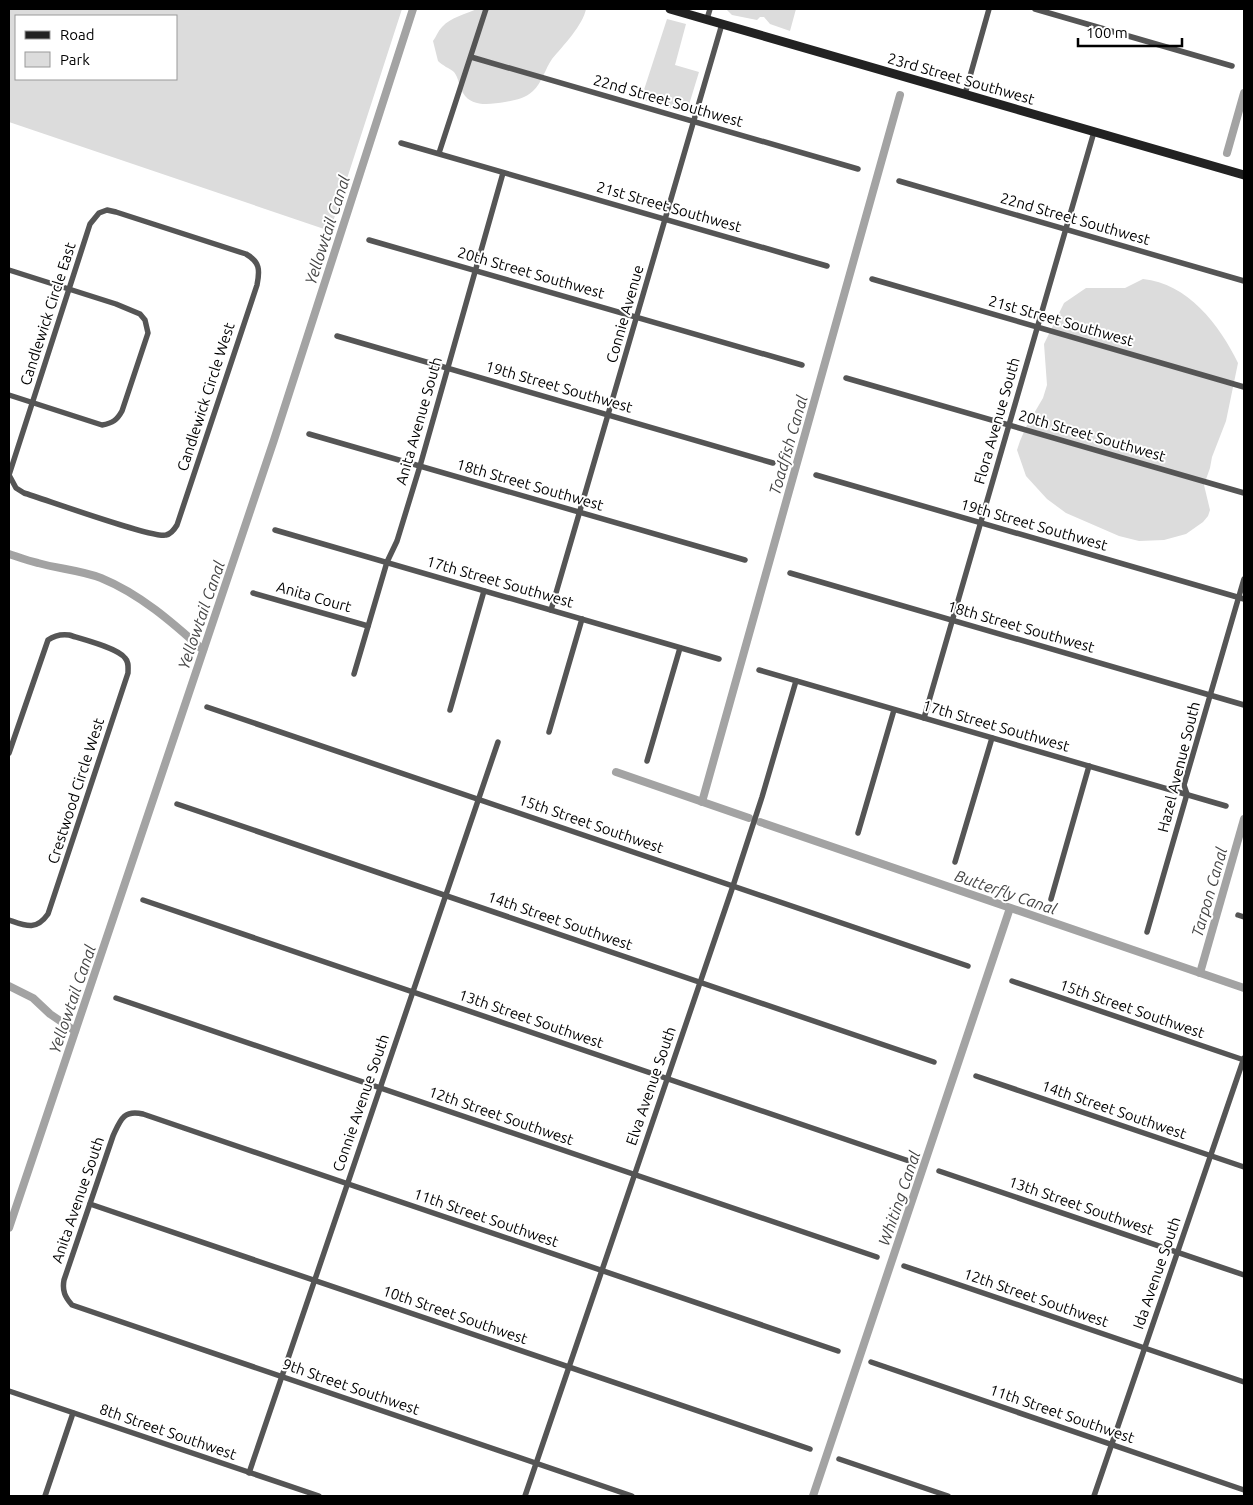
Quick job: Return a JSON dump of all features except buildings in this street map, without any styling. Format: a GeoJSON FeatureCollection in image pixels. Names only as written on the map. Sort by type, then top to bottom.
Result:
{"type":"FeatureCollection","features":[{"type":"Feature","properties":{"kind":"street"},"geometry":{"type":"LineString","coordinates":[[401,143],[439,153],[486,9]]}},
{"type":"Feature","properties":{"kind":"street","name":"23rd Street Southwest"},"geometry":{"type":"LineString","coordinates":[[670,9],[1244,175]]}},
{"type":"Feature","properties":{"kind":"street"},"geometry":{"type":"LineString","coordinates":[[707,19],[710,9]]}},
{"type":"Feature","properties":{"kind":"street"},"geometry":{"type":"LineString","coordinates":[[964,94],[989,9]]}},
{"type":"Feature","properties":{"kind":"street"},"geometry":{"type":"LineString","coordinates":[[1035,9],[1232,66]]}},
{"type":"Feature","properties":{"kind":"street","name":"Connie Avenue"},"geometry":{"type":"LineString","coordinates":[[551,610],[722,24]]}},
{"type":"Feature","properties":{"kind":"street","name":"22nd Street Southwest"},"geometry":{"type":"LineString","coordinates":[[471,57],[858,169]]}},
{"type":"Feature","properties":{"kind":"street","name":"Flora Avenue South"},"geometry":{"type":"LineString","coordinates":[[924,718],[1094,132]]}},
{"type":"Feature","properties":{"kind":"street","name":"21st Street Southwest"},"geometry":{"type":"LineString","coordinates":[[439,153],[827,266]]}},
{"type":"Feature","properties":{"kind":"street","name":"Anita Avenue South"},"geometry":{"type":"LineString","coordinates":[[354,674],[387,562],[397,542],[420,466],[503,173]]}},
{"type":"Feature","properties":{"kind":"street","name":"22nd Street Southwest"},"geometry":{"type":"LineString","coordinates":[[899,181],[1244,281]]}},
{"type":"Feature","properties":{"kind":"street","name":"Candlewick Circle East"},"geometry":{"type":"LineString","coordinates":[[12,482],[9,474],[90,224],[100,213],[107,210],[116,212],[246,254],[253,258],[259,268]]}},
{"type":"Feature","properties":{"kind":"street","name":"20th Street Southwest"},"geometry":{"type":"LineString","coordinates":[[369,240],[802,364]]}},
{"type":"Feature","properties":{"kind":"street","name":"Candlewick Circle West"},"geometry":{"type":"LineString","coordinates":[[12,482],[16,488],[24,493],[134,529],[158,536],[166,536],[172,532],[177,525],[254,294],[259,276],[259,268]]}},
{"type":"Feature","properties":{"kind":"street"},"geometry":{"type":"LineString","coordinates":[[9,270],[116,304],[140,314],[145,320],[148,333],[122,411],[112,424],[102,425],[9,395]]}},
{"type":"Feature","properties":{"kind":"street","name":"21st Street Southwest"},"geometry":{"type":"LineString","coordinates":[[872,279],[1244,387]]}},
{"type":"Feature","properties":{"kind":"street","name":"19th Street Southwest"},"geometry":{"type":"LineString","coordinates":[[337,336],[773,462]]}},
{"type":"Feature","properties":{"kind":"street","name":"20th Street Southwest"},"geometry":{"type":"LineString","coordinates":[[846,378],[1244,493]]}},
{"type":"Feature","properties":{"kind":"street","name":"18th Street Southwest"},"geometry":{"type":"LineString","coordinates":[[309,434],[745,560]]}},
{"type":"Feature","properties":{"kind":"street","name":"19th Street Southwest"},"geometry":{"type":"LineString","coordinates":[[816,475],[1242,598]]}},
{"type":"Feature","properties":{"kind":"street","name":"17th Street Southwest"},"geometry":{"type":"LineString","coordinates":[[275,530],[718,659]]}},
{"type":"Feature","properties":{"kind":"street","name":"18th Street Southwest"},"geometry":{"type":"LineString","coordinates":[[790,573],[1244,705]]}},
{"type":"Feature","properties":{"kind":"street","name":"Hazel Avenue South"},"geometry":{"type":"LineString","coordinates":[[1147,932],[1187,794],[1184,785],[1210,695],[1242,598],[1244,579]]}},
{"type":"Feature","properties":{"kind":"street"},"geometry":{"type":"LineString","coordinates":[[450,710],[484,591]]}},
{"type":"Feature","properties":{"kind":"street","name":"Anita Court"},"geometry":{"type":"LineString","coordinates":[[253,592],[368,626]]}},
{"type":"Feature","properties":{"kind":"street"},"geometry":{"type":"LineString","coordinates":[[549,732],[582,619]]}},
{"type":"Feature","properties":{"kind":"street","name":"Crestwood Circle West"},"geometry":{"type":"LineString","coordinates":[[9,753],[48,640],[62,634],[70,635],[118,652],[125,658],[128,665],[128,673],[48,914],[42,922],[33,926],[22,925],[9,920]]}},
{"type":"Feature","properties":{"kind":"street"},"geometry":{"type":"LineString","coordinates":[[647,761],[680,648]]}},
{"type":"Feature","properties":{"kind":"street","name":"17th Street Southwest"},"geometry":{"type":"LineString","coordinates":[[759,670],[1226,806]]}},
{"type":"Feature","properties":{"kind":"street","name":"Elva Avenue South"},"geometry":{"type":"LineString","coordinates":[[524,1496],[733,886],[762,797],[796,681]]}},
{"type":"Feature","properties":{"kind":"street","name":"15th Street Southwest"},"geometry":{"type":"LineString","coordinates":[[207,707],[968,966]]}},
{"type":"Feature","properties":{"kind":"street"},"geometry":{"type":"LineString","coordinates":[[858,833],[894,710]]}},
{"type":"Feature","properties":{"kind":"street"},"geometry":{"type":"LineString","coordinates":[[955,862],[992,738]]}},
{"type":"Feature","properties":{"kind":"street","name":"Connie Avenue South"},"geometry":{"type":"LineString","coordinates":[[249,1473],[498,742]]}},
{"type":"Feature","properties":{"kind":"street"},"geometry":{"type":"LineString","coordinates":[[1051,899],[1090,766]]}},
{"type":"Feature","properties":{"kind":"street","name":"14th Street Southwest"},"geometry":{"type":"LineString","coordinates":[[178,804],[934,1062]]}},
{"type":"Feature","properties":{"kind":"street","name":"13th Street Southwest"},"geometry":{"type":"LineString","coordinates":[[143,900],[912,1162]]}},
{"type":"Feature","properties":{"kind":"street","name":"15th Street Southwest"},"geometry":{"type":"LineString","coordinates":[[1012,981],[1244,1059]]}},
{"type":"Feature","properties":{"kind":"street","name":"12th Street Southwest"},"geometry":{"type":"LineString","coordinates":[[116,998],[877,1257]]}},
{"type":"Feature","properties":{"kind":"street","name":"Ida Avenue South"},"geometry":{"type":"LineString","coordinates":[[1094,1496],[1244,1059]]}},
{"type":"Feature","properties":{"kind":"street","name":"14th Street Southwest"},"geometry":{"type":"LineString","coordinates":[[976,1076],[1244,1167]]}},
{"type":"Feature","properties":{"kind":"street","name":"11th Street Southwest"},"geometry":{"type":"LineString","coordinates":[[125,1115],[136,1112],[143,1114],[838,1351]]}},
{"type":"Feature","properties":{"kind":"street","name":"Anita Avenue South"},"geometry":{"type":"LineString","coordinates":[[65,1297],[64,1280],[113,1136],[125,1115]]}},
{"type":"Feature","properties":{"kind":"street","name":"13th Street Southwest"},"geometry":{"type":"LineString","coordinates":[[939,1171],[1244,1274]]}},
{"type":"Feature","properties":{"kind":"street","name":"10th Street Southwest"},"geometry":{"type":"LineString","coordinates":[[90,1204],[810,1449]]}},
{"type":"Feature","properties":{"kind":"street","name":"12th Street Southwest"},"geometry":{"type":"LineString","coordinates":[[904,1266],[1244,1382]]}},
{"type":"Feature","properties":{"kind":"street","name":"9th Street Southwest"},"geometry":{"type":"LineString","coordinates":[[65,1297],[72,1305],[94,1313],[632,1496]]}},
{"type":"Feature","properties":{"kind":"street","name":"11th Street Southwest"},"geometry":{"type":"LineString","coordinates":[[871,1362],[1244,1490]]}},
{"type":"Feature","properties":{"kind":"street","name":"8th Street Southwest"},"geometry":{"type":"LineString","coordinates":[[9,1391],[319,1496]]}},
{"type":"Feature","properties":{"kind":"street"},"geometry":{"type":"LineString","coordinates":[[45,1496],[73,1413]]}},
{"type":"Feature","properties":{"kind":"street"},"geometry":{"type":"LineString","coordinates":[[839,1459],[948,1496]]}},
{"type":"Feature","properties":{"kind":"green space"},"geometry":{"type":"Polygon","coordinates":[[[9,9],[402,9],[330,231],[9,122],[9,9]]]}},
{"type":"Feature","properties":{"kind":"green space"},"geometry":{"type":"Polygon","coordinates":[[[477,9],[586,9],[581,22],[552,59],[539,84],[533,91],[516,100],[482,104],[467,98],[454,72],[438,61],[433,41],[439,30],[454,18],[477,9]]]}},
{"type":"Feature","properties":{"kind":"green space"},"geometry":{"type":"Polygon","coordinates":[[[726,9],[796,9],[790,31],[770,24],[764,17],[760,17],[757,20],[732,15],[726,9]]]}},
{"type":"Feature","properties":{"kind":"green space"},"geometry":{"type":"Polygon","coordinates":[[[667,19],[686,24],[675,65],[699,72],[688,108],[679,111],[641,99],[667,19]]]}},
{"type":"Feature","properties":{"kind":"green space"},"geometry":{"type":"Polygon","coordinates":[[[1143,279],[1159,282],[1174,288],[1188,297],[1222,334],[1238,363],[1226,421],[1212,457],[1204,485],[1210,510],[1208,516],[1186,534],[1164,540],[1139,541],[1119,536],[1066,513],[1047,499],[1026,476],[1017,450],[1026,427],[1043,398],[1047,385],[1044,344],[1064,303],[1086,288],[1125,288],[1143,279]]]}},
{"type":"Feature","properties":{"kind":"waterway","name":"Yellowtail Canal"},"geometry":{"type":"LineString","coordinates":[[9,1228],[274,440],[413,9]]}},
{"type":"Feature","properties":{"kind":"waterway"},"geometry":{"type":"LineString","coordinates":[[1227,153],[1244,93]]}},
{"type":"Feature","properties":{"kind":"waterway","name":"Toadfish Canal"},"geometry":{"type":"LineString","coordinates":[[702,802],[900,95]]}},
{"type":"Feature","properties":{"kind":"waterway"},"geometry":{"type":"LineString","coordinates":[[9,554],[101,578],[142,600],[203,650]]}},
{"type":"Feature","properties":{"kind":"waterway","name":"Butterfly Canal"},"geometry":{"type":"LineString","coordinates":[[616,772],[749,818]]}},
{"type":"Feature","properties":{"kind":"waterway","name":"Tarpon Canal"},"geometry":{"type":"LineString","coordinates":[[1200,973],[1244,819]]}},
{"type":"Feature","properties":{"kind":"waterway","name":"Butterfly Canal"},"geometry":{"type":"LineString","coordinates":[[760,822],[1244,988]]}},
{"type":"Feature","properties":{"kind":"waterway","name":"Whiting Canal"},"geometry":{"type":"LineString","coordinates":[[813,1496],[1010,908]]}},
{"type":"Feature","properties":{"kind":"waterway"},"geometry":{"type":"LineString","coordinates":[[9,986],[33,998],[50,1014],[75,1031]]}}]}
